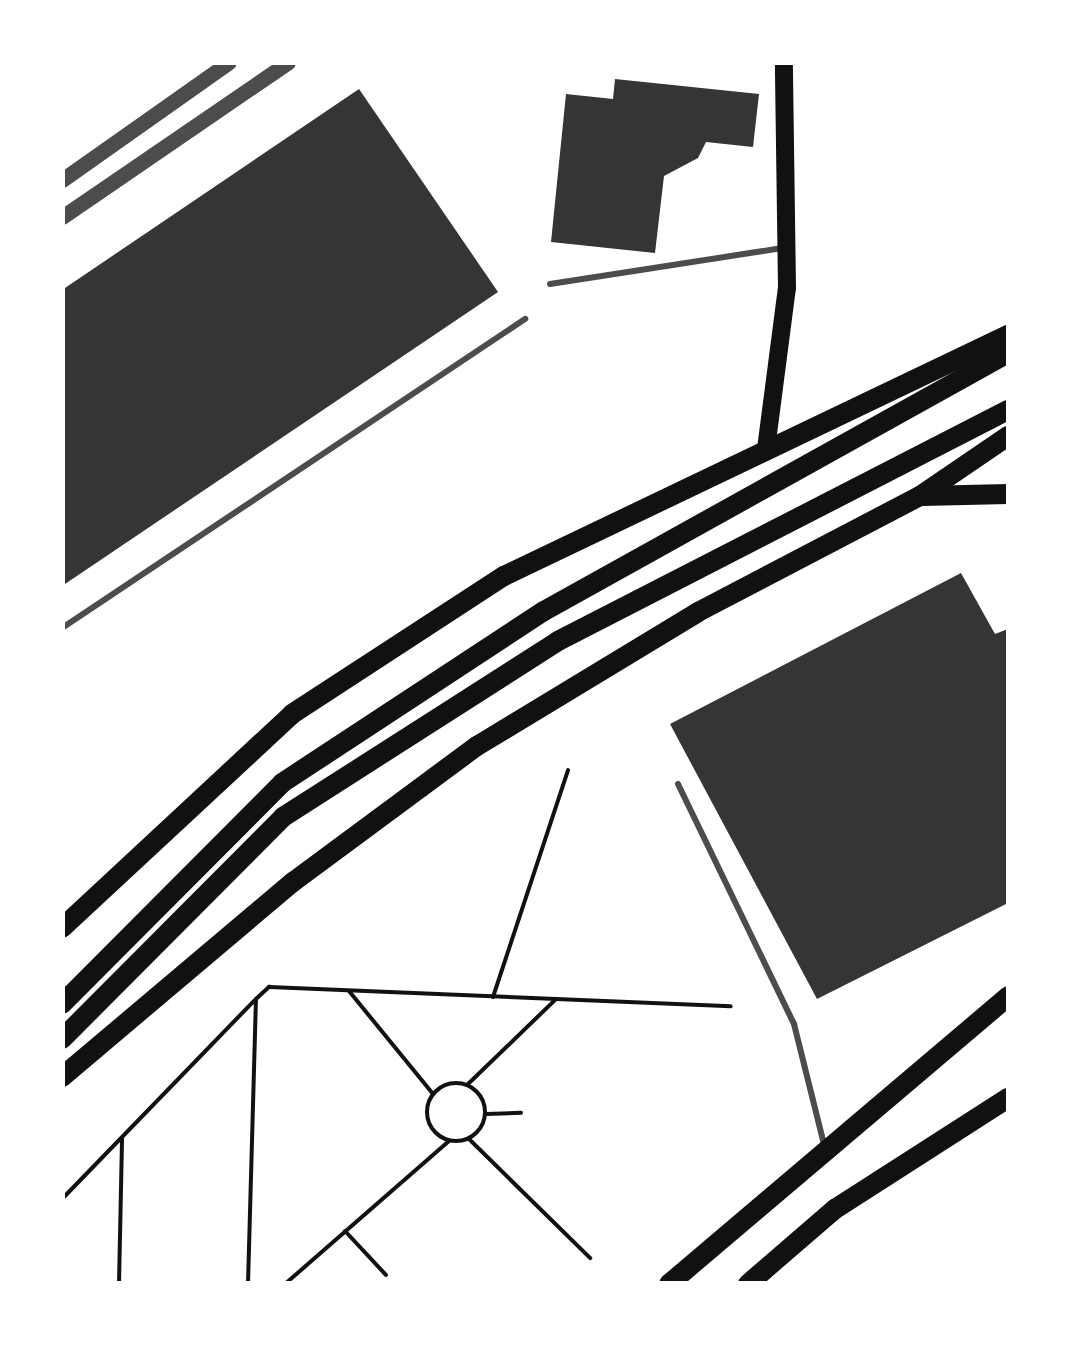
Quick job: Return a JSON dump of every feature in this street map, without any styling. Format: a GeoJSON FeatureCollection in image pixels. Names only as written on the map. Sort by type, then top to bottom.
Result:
{"type":"FeatureCollection","features":[{"type":"Feature","properties":{"kind":"main road"},"geometry":{"type":"LineString","coordinates":[[766,449],[788,247],[784,62]]}},
{"type":"Feature","properties":{"kind":"main road"},"geometry":{"type":"LineString","coordinates":[[62,928],[292,714],[504,576],[1008,335]]}},
{"type":"Feature","properties":{"kind":"main road"},"geometry":{"type":"LineString","coordinates":[[62,1004],[282,783],[544,611],[1008,353]]}},
{"type":"Feature","properties":{"kind":"main road"},"geometry":{"type":"LineString","coordinates":[[62,1039],[282,817],[558,641],[1008,410]]}},
{"type":"Feature","properties":{"kind":"main road"},"geometry":{"type":"LineString","coordinates":[[62,1077],[293,882],[477,746],[698,612],[920,496],[1008,436]]}},
{"type":"Feature","properties":{"kind":"main road"},"geometry":{"type":"LineString","coordinates":[[920,496],[1008,494]]}},
{"type":"Feature","properties":{"kind":"main road"},"geometry":{"type":"LineString","coordinates":[[669,1284],[1008,996]]}},
{"type":"Feature","properties":{"kind":"main road"},"geometry":{"type":"LineString","coordinates":[[748,1284],[835,1209],[1008,1098]]}},
{"type":"Feature","properties":{"kind":"street"},"geometry":{"type":"LineString","coordinates":[[62,180],[229,62]]}},
{"type":"Feature","properties":{"kind":"street"},"geometry":{"type":"LineString","coordinates":[[62,217],[288,62]]}},
{"type":"Feature","properties":{"kind":"lane"},"geometry":{"type":"LineString","coordinates":[[550,284],[788,247]]}},
{"type":"Feature","properties":{"kind":"lane"},"geometry":{"type":"LineString","coordinates":[[62,628],[524,319]]}},
{"type":"Feature","properties":{"kind":"lane"},"geometry":{"type":"LineString","coordinates":[[678,784],[794,1024],[826,1154]]}},
{"type":"Feature","properties":{"kind":"path"},"geometry":{"type":"LineString","coordinates":[[493,996],[568,770]]}},
{"type":"Feature","properties":{"kind":"path"},"geometry":{"type":"LineString","coordinates":[[62,1199],[269,988],[731,1006]]}},
{"type":"Feature","properties":{"kind":"path"},"geometry":{"type":"LineString","coordinates":[[349,991],[433,1094],[428,1121],[450,1141]]}},
{"type":"Feature","properties":{"kind":"path"},"geometry":{"type":"LineString","coordinates":[[248,1284],[256,999]]}},
{"type":"Feature","properties":{"kind":"path"},"geometry":{"type":"LineString","coordinates":[[433,1094],[467,1085],[556,999]]}},
{"type":"Feature","properties":{"kind":"path"},"geometry":{"type":"LineString","coordinates":[[467,1085],[486,1114]]}},
{"type":"Feature","properties":{"kind":"path"},"geometry":{"type":"LineString","coordinates":[[486,1114],[521,1112]]}},
{"type":"Feature","properties":{"kind":"path"},"geometry":{"type":"LineString","coordinates":[[285,1284],[450,1141],[469,1139],[486,1114]]}},
{"type":"Feature","properties":{"kind":"path"},"geometry":{"type":"LineString","coordinates":[[119,1284],[122,1137]]}},
{"type":"Feature","properties":{"kind":"path"},"geometry":{"type":"LineString","coordinates":[[469,1139],[590,1258]]}},
{"type":"Feature","properties":{"kind":"path"},"geometry":{"type":"LineString","coordinates":[[345,1231],[386,1275]]}},
{"type":"Feature","properties":{"kind":"building"},"geometry":{"type":"Polygon","coordinates":[[[615,79],[759,94],[753,147],[706,142],[698,158],[664,176],[655,253],[551,242],[566,94],[613,99],[615,79]]]}},
{"type":"Feature","properties":{"kind":"building"},"geometry":{"type":"Polygon","coordinates":[[[359,89],[498,292],[62,586],[62,290],[359,89]]]}},
{"type":"Feature","properties":{"kind":"building"},"geometry":{"type":"Polygon","coordinates":[[[961,573],[995,634],[1008,629],[1008,903],[817,999],[670,724],[961,573]]]}}]}
